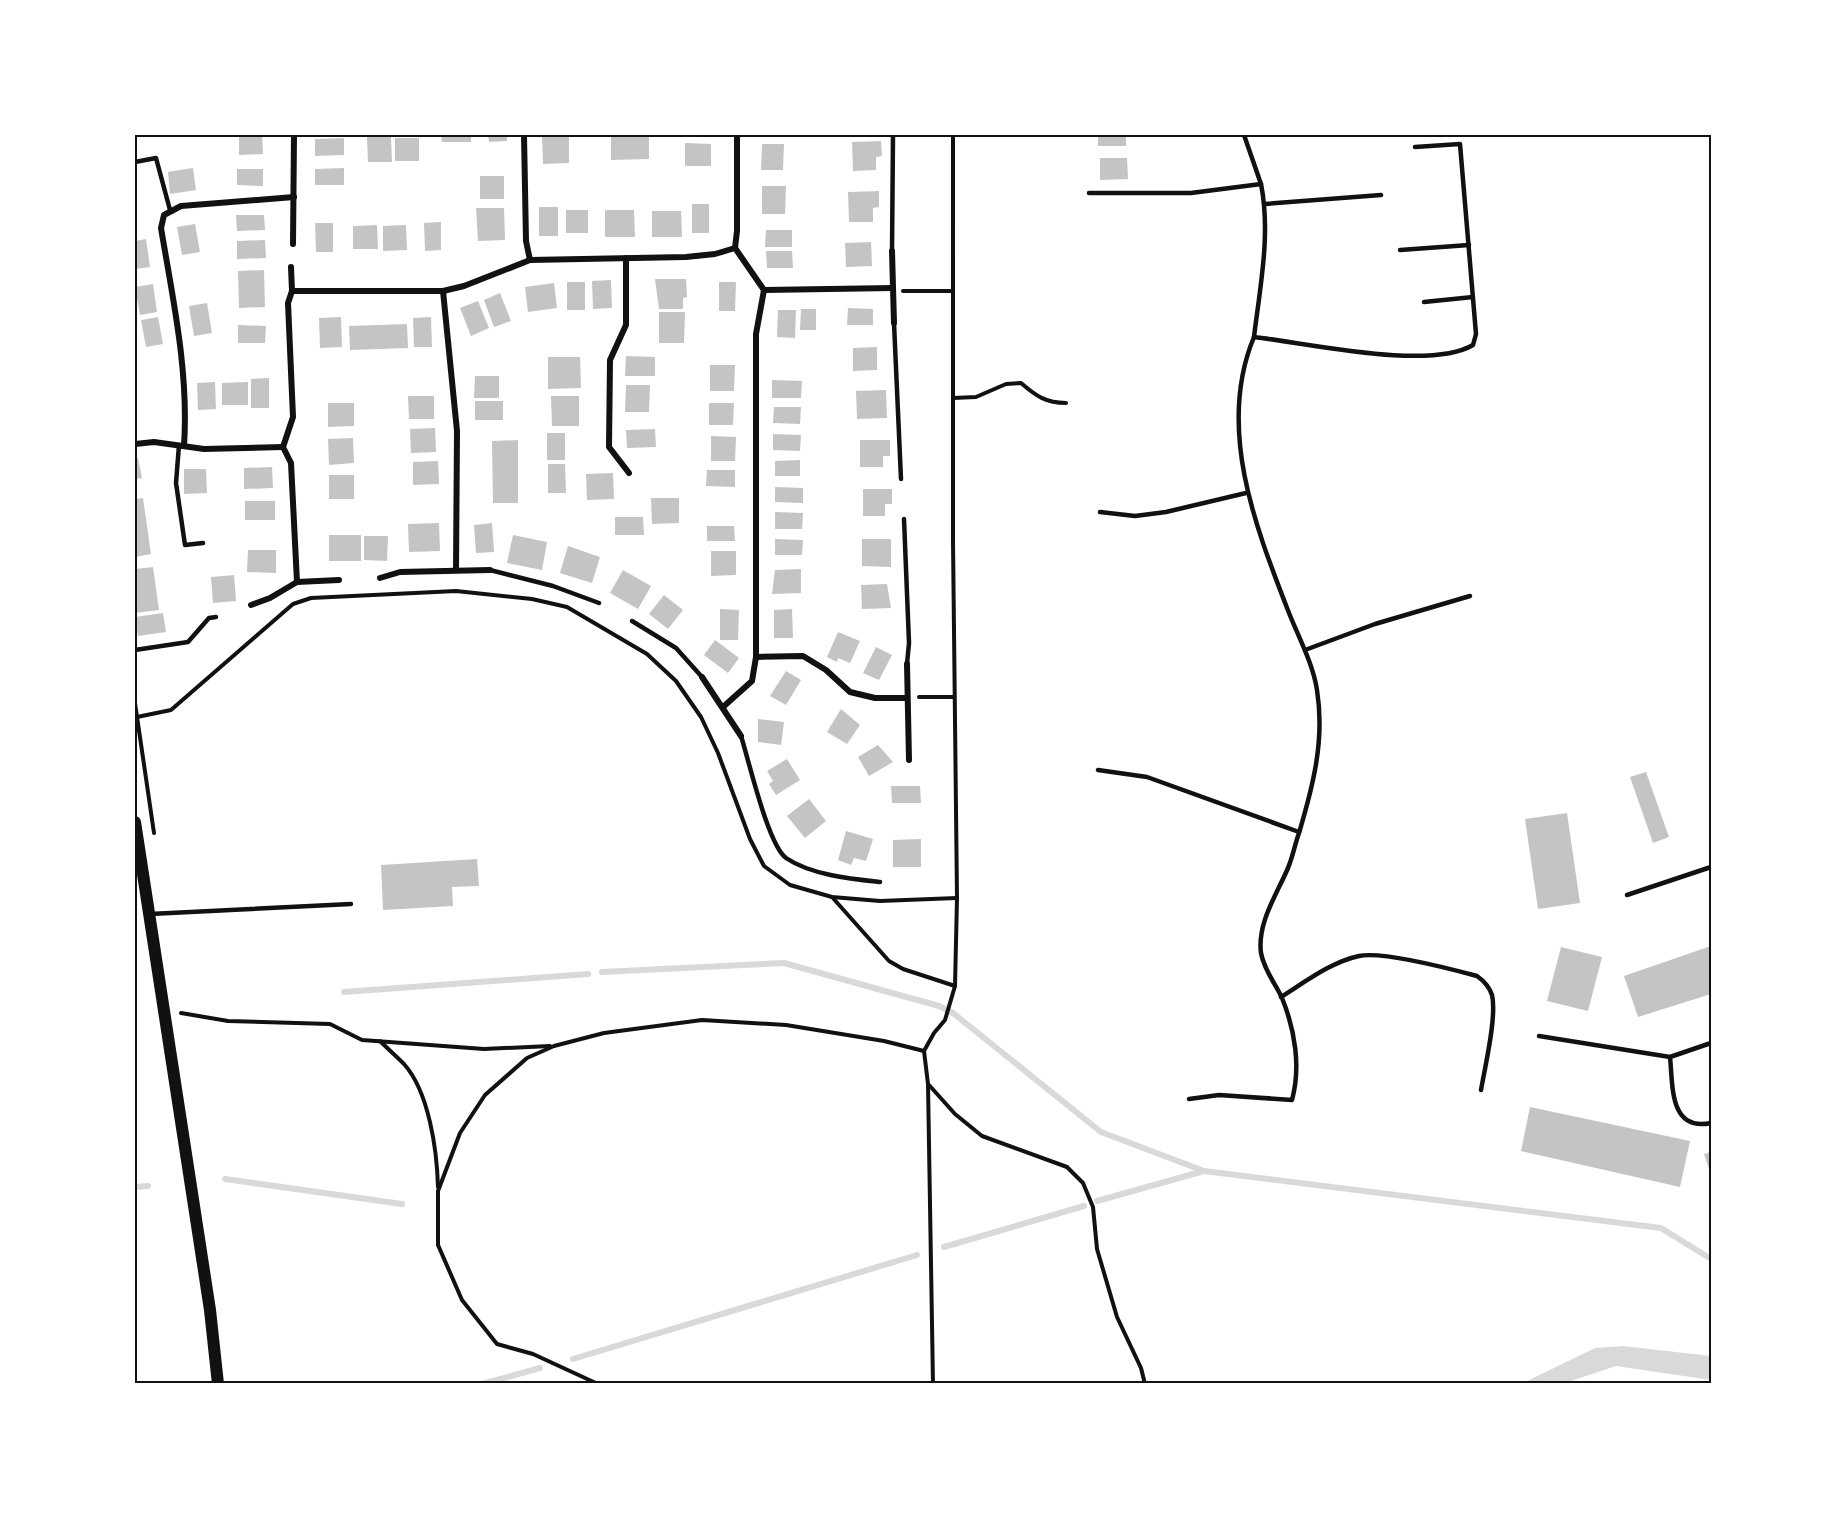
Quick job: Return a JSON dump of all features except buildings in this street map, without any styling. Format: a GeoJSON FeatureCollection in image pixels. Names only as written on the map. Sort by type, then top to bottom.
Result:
{"type":"FeatureCollection","features":[{"type":"Feature","properties":{"kind":"main road"},"geometry":{"type":"LineString","coordinates":[[135,822],[210,1310],[218,1384]]}},
{"type":"Feature","properties":{"kind":"street"},"geometry":{"type":"LineString","coordinates":[[293,244],[294,135]]}},
{"type":"Feature","properties":{"kind":"street"},"geometry":{"type":"LineString","coordinates":[[524,135],[526,241],[530,260]]}},
{"type":"Feature","properties":{"kind":"street"},"geometry":{"type":"LineString","coordinates":[[723,707],[752,681],[756,657],[756,334],[764,291],[735,248],[737,135]]}},
{"type":"Feature","properties":{"kind":"street"},"geometry":{"type":"LineString","coordinates":[[181,445],[186,414],[183,363],[161,228],[164,215],[181,206],[226,200],[294,197]]}},
{"type":"Feature","properties":{"kind":"street"},"geometry":{"type":"LineString","coordinates":[[292,291],[443,291],[464,286],[530,260],[715,254],[735,248]]}},
{"type":"Feature","properties":{"kind":"street"},"geometry":{"type":"LineString","coordinates":[[892,251],[894,322]]}},
{"type":"Feature","properties":{"kind":"street"},"geometry":{"type":"LineString","coordinates":[[626,258],[626,325],[610,360],[609,447],[629,473]]}},
{"type":"Feature","properties":{"kind":"street"},"geometry":{"type":"LineString","coordinates":[[291,267],[292,291],[288,303],[293,417],[284,447],[291,463],[297,582]]}},
{"type":"Feature","properties":{"kind":"street"},"geometry":{"type":"LineString","coordinates":[[764,291],[893,289]]}},
{"type":"Feature","properties":{"kind":"street"},"geometry":{"type":"LineString","coordinates":[[443,291],[457,431],[456,570]]}},
{"type":"Feature","properties":{"kind":"street"},"geometry":{"type":"LineString","coordinates":[[135,444],[181,445],[204,449],[284,447]]}},
{"type":"Feature","properties":{"kind":"street"},"geometry":{"type":"LineString","coordinates":[[380,579],[400,572],[490,570]]}},
{"type":"Feature","properties":{"kind":"street"},"geometry":{"type":"LineString","coordinates":[[251,605],[270,598],[297,582],[339,580]]}},
{"type":"Feature","properties":{"kind":"street"},"geometry":{"type":"LineString","coordinates":[[756,657],[803,656],[826,670],[850,692],[875,698],[907,698]]}},
{"type":"Feature","properties":{"kind":"street"},"geometry":{"type":"LineString","coordinates":[[907,664],[909,760]]}},
{"type":"Feature","properties":{"kind":"street"},"geometry":{"type":"LineString","coordinates":[[702,677],[741,736]]}},
{"type":"Feature","properties":{"kind":"lane"},"geometry":{"type":"LineString","coordinates":[[892,251],[893,135]]}},
{"type":"Feature","properties":{"kind":"lane"},"geometry":{"type":"LineString","coordinates":[[1189,1099],[1219,1095],[1292,1100],[1297,1081],[1296,1049],[1281,997],[1261,954],[1261,936],[1266,917],[1290,865],[1311,794],[1321,730],[1317,688],[1305,650],[1260,537],[1246,493],[1239,415],[1245,359],[1254,337],[1265,242],[1265,204],[1261,184],[1244,135]]}},
{"type":"Feature","properties":{"kind":"lane"},"geometry":{"type":"LineString","coordinates":[[1254,337],[1398,355],[1440,356],[1462,352],[1473,345],[1476,334],[1460,144],[1415,147]]}},
{"type":"Feature","properties":{"kind":"lane"},"geometry":{"type":"LineString","coordinates":[[135,162],[156,159],[170,210]]}},
{"type":"Feature","properties":{"kind":"lane"},"geometry":{"type":"LineString","coordinates":[[1089,193],[1191,193],[1261,184]]}},
{"type":"Feature","properties":{"kind":"lane"},"geometry":{"type":"LineString","coordinates":[[1265,204],[1381,195]]}},
{"type":"Feature","properties":{"kind":"lane"},"geometry":{"type":"LineString","coordinates":[[1400,250],[1469,245]]}},
{"type":"Feature","properties":{"kind":"lane"},"geometry":{"type":"LineString","coordinates":[[1424,302],[1473,297]]}},
{"type":"Feature","properties":{"kind":"lane"},"geometry":{"type":"LineString","coordinates":[[894,322],[901,479]]}},
{"type":"Feature","properties":{"kind":"lane"},"geometry":{"type":"LineString","coordinates":[[181,445],[177,483],[185,545],[203,543]]}},
{"type":"Feature","properties":{"kind":"lane"},"geometry":{"type":"LineString","coordinates":[[1100,512],[1135,516],[1166,512],[1246,493]]}},
{"type":"Feature","properties":{"kind":"lane"},"geometry":{"type":"LineString","coordinates":[[904,519],[909,642],[907,664]]}},
{"type":"Feature","properties":{"kind":"lane"},"geometry":{"type":"LineString","coordinates":[[490,570],[553,586],[599,603]]}},
{"type":"Feature","properties":{"kind":"lane"},"geometry":{"type":"LineString","coordinates":[[1305,650],[1375,624],[1470,596]]}},
{"type":"Feature","properties":{"kind":"lane"},"geometry":{"type":"LineString","coordinates":[[135,650],[188,642],[209,618],[216,617]]}},
{"type":"Feature","properties":{"kind":"lane"},"geometry":{"type":"LineString","coordinates":[[632,621],[676,648],[702,677]]}},
{"type":"Feature","properties":{"kind":"lane"},"geometry":{"type":"LineString","coordinates":[[741,736],[773,840],[786,858],[835,878],[880,882]]}},
{"type":"Feature","properties":{"kind":"lane"},"geometry":{"type":"LineString","coordinates":[[1098,770],[1148,777],[1299,832]]}},
{"type":"Feature","properties":{"kind":"lane"},"geometry":{"type":"LineString","coordinates":[[1627,895],[1711,867]]}},
{"type":"Feature","properties":{"kind":"lane"},"geometry":{"type":"LineString","coordinates":[[149,914],[351,904]]}},
{"type":"Feature","properties":{"kind":"lane"},"geometry":{"type":"LineString","coordinates":[[1281,997],[1339,962],[1360,955],[1387,956],[1477,976],[1486,983],[1492,995],[1492,1011],[1481,1090]]}},
{"type":"Feature","properties":{"kind":"lane"},"geometry":{"type":"LineString","coordinates":[[1539,1036],[1670,1057],[1711,1043]]}},
{"type":"Feature","properties":{"kind":"lane"},"geometry":{"type":"LineString","coordinates":[[1670,1057],[1674,1105],[1679,1115],[1692,1124],[1711,1123]]}},
{"type":"Feature","properties":{"kind":"path"},"geometry":{"type":"LineString","coordinates":[[933,1384],[928,1084],[924,1051],[934,1033],[945,1020],[955,986],[957,897],[954,697],[953,135]]}},
{"type":"Feature","properties":{"kind":"path"},"geometry":{"type":"LineString","coordinates":[[893,289],[953,291]]}},
{"type":"Feature","properties":{"kind":"path"},"geometry":{"type":"LineString","coordinates":[[953,398],[976,397],[1006,384],[1020,383],[1050,403],[1066,403]]}},
{"type":"Feature","properties":{"kind":"path"},"geometry":{"type":"LineString","coordinates":[[135,703],[137,717],[171,710],[293,604],[311,598],[456,591],[532,599],[567,607],[647,654],[676,681],[701,717],[718,753],[750,839],[764,866],[790,885],[832,897],[880,901],[957,897]]}},
{"type":"Feature","properties":{"kind":"path"},"geometry":{"type":"LineString","coordinates":[[907,698],[954,697]]}},
{"type":"Feature","properties":{"kind":"path"},"geometry":{"type":"LineString","coordinates":[[832,897],[889,961],[903,969],[955,986]]}},
{"type":"Feature","properties":{"kind":"path"},"geometry":{"type":"LineString","coordinates":[[181,1013],[197,1018],[228,1021],[330,1024],[362,1040],[484,1049],[554,1046]]}},
{"type":"Feature","properties":{"kind":"path"},"geometry":{"type":"LineString","coordinates":[[438,1191],[460,1133],[484,1095],[527,1058],[554,1046],[604,1032],[702,1020],[786,1025],[884,1041],[924,1051]]}},
{"type":"Feature","properties":{"kind":"path"},"geometry":{"type":"LineString","coordinates":[[380,1041],[405,1065],[425,1106],[437,1149],[438,1245],[462,1300],[497,1344],[533,1354],[598,1384]]}},
{"type":"Feature","properties":{"kind":"path"},"geometry":{"type":"LineString","coordinates":[[928,1084],[955,1114],[982,1136],[1067,1167],[1083,1183],[1093,1207],[1096,1249],[1117,1317],[1141,1368],[1145,1384]]}},
{"type":"Feature","properties":{"kind":"shaded area"},"geometry":{"type":"Polygon","coordinates":[[[1623,1346],[1711,1356],[1711,1380],[1616,1366],[1562,1384],[1521,1384],[1595,1348],[1623,1346]]]}},
{"type":"Feature","properties":{"kind":"waterway"},"geometry":{"type":"LineString","coordinates":[[602,972],[784,963],[939,1006],[953,1013],[1101,1132],[1204,1171]]}},
{"type":"Feature","properties":{"kind":"waterway"},"geometry":{"type":"LineString","coordinates":[[344,992],[588,974]]}},
{"type":"Feature","properties":{"kind":"waterway"},"geometry":{"type":"LineString","coordinates":[[1097,1201],[1204,1171],[1661,1228],[1711,1259]]}},
{"type":"Feature","properties":{"kind":"waterway"},"geometry":{"type":"LineString","coordinates":[[225,1179],[402,1204]]}},
{"type":"Feature","properties":{"kind":"waterway"},"geometry":{"type":"LineString","coordinates":[[135,1187],[148,1186]]}},
{"type":"Feature","properties":{"kind":"waterway"},"geometry":{"type":"LineString","coordinates":[[944,1247],[1084,1206]]}},
{"type":"Feature","properties":{"kind":"waterway"},"geometry":{"type":"LineString","coordinates":[[573,1359],[917,1255]]}},
{"type":"Feature","properties":{"kind":"waterway"},"geometry":{"type":"LineString","coordinates":[[482,1384],[540,1368]]}}]}
